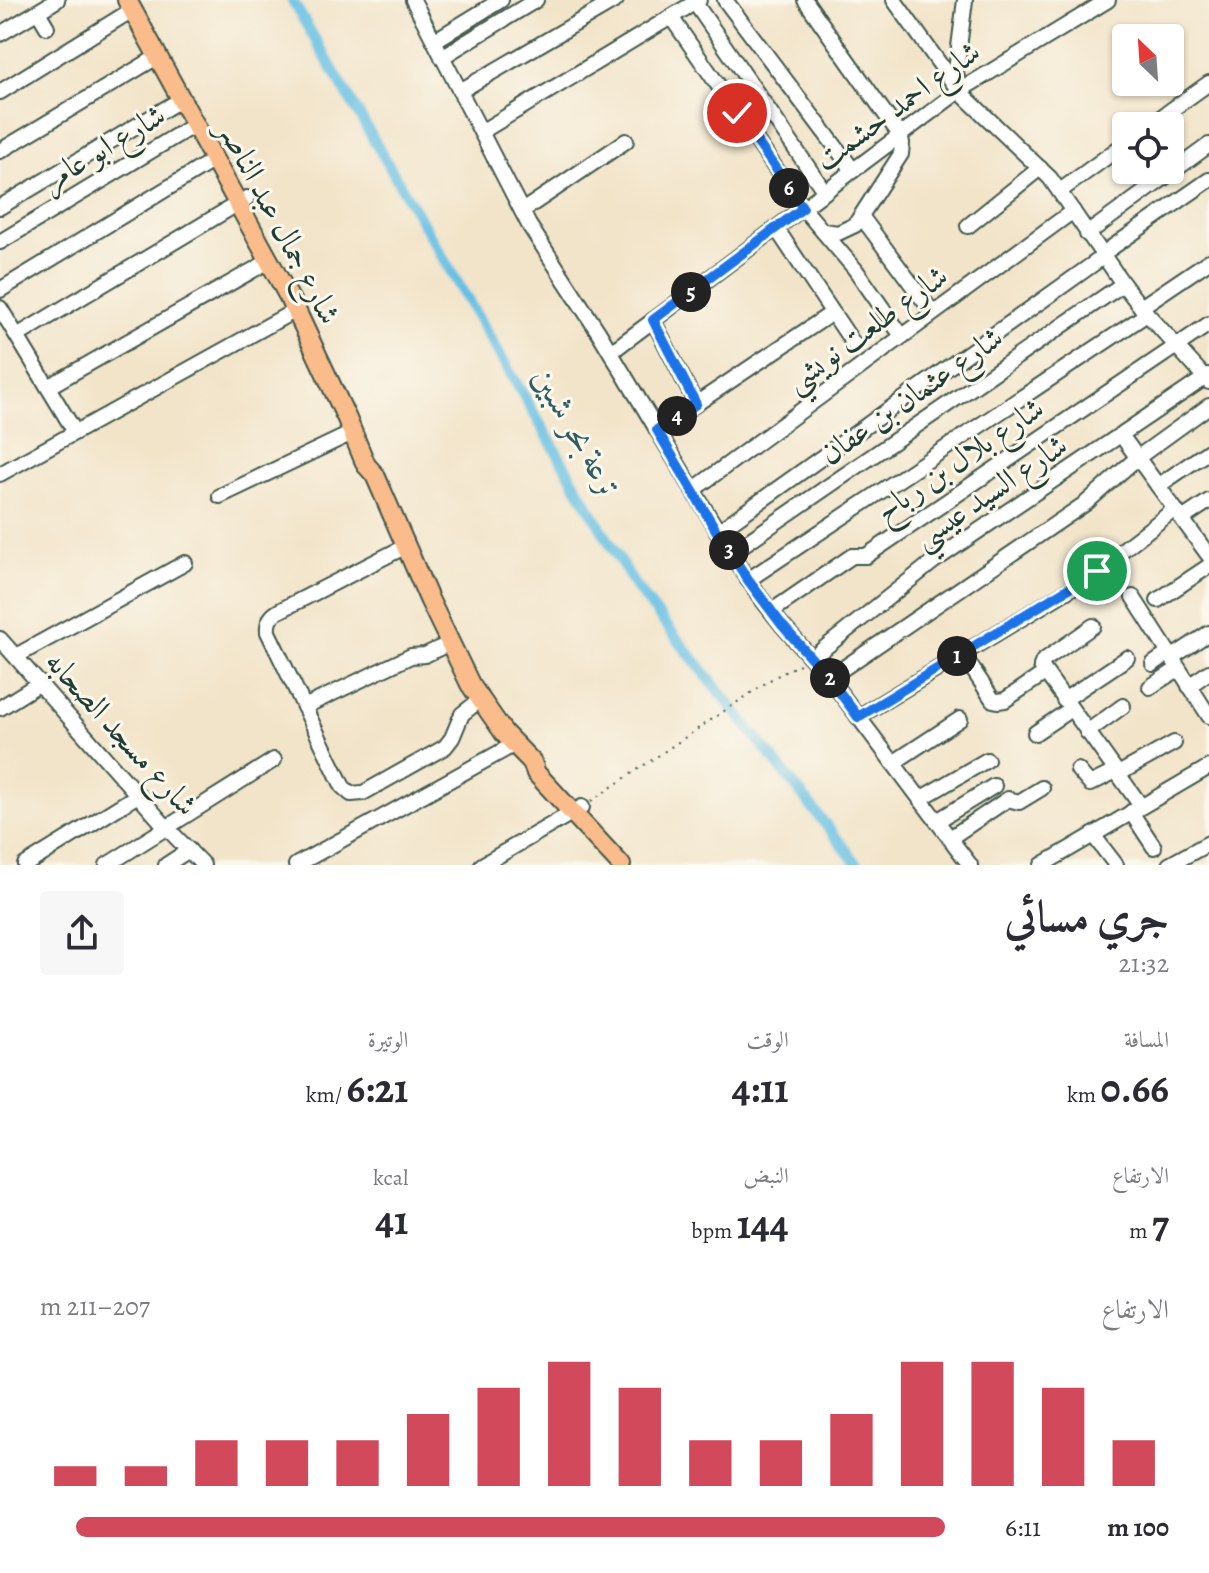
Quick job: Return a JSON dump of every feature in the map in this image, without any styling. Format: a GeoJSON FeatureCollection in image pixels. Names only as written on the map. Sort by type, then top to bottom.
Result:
{"type":"FeatureCollection","features":[{"type":"Feature","properties":{"kind":"main road","name":"شارع جمال عبد الناصر"},"geometry":{"type":"LineString","coordinates":[[132,3],[157,57],[214,160],[278,252],[334,365],[374,458],[375,475]]}},
{"type":"Feature","properties":{"kind":"main road","name":"شارع جمال عبد الناصر"},"geometry":{"type":"LineString","coordinates":[[132,3],[187,94],[243,201],[366,465],[375,475],[450,643],[480,700],[532,762],[536,773],[634,865]]}},
{"type":"Feature","properties":{"kind":"main road","name":"شارع جمال عبد الناصر"},"geometry":{"type":"LineString","coordinates":[[578,810],[621,865]]}},
{"type":"Feature","properties":{"kind":"street"},"geometry":{"type":"LineString","coordinates":[[0,34],[57,0]]}},
{"type":"Feature","properties":{"kind":"street"},"geometry":{"type":"LineString","coordinates":[[413,0],[522,211],[611,352],[717,532],[748,580],[829,678],[970,865]]}},
{"type":"Feature","properties":{"kind":"street"},"geometry":{"type":"LineString","coordinates":[[434,41],[501,0]]}},
{"type":"Feature","properties":{"kind":"street"},"geometry":{"type":"LineString","coordinates":[[442,57],[536,0]]}},
{"type":"Feature","properties":{"kind":"street"},"geometry":{"type":"LineString","coordinates":[[460,91],[616,0]]}},
{"type":"Feature","properties":{"kind":"street"},"geometry":{"type":"LineString","coordinates":[[725,0],[853,170]]}},
{"type":"Feature","properties":{"kind":"street"},"geometry":{"type":"LineString","coordinates":[[894,0],[959,91],[1060,191],[1123,284],[1208,378]]}},
{"type":"Feature","properties":{"kind":"street"},"geometry":{"type":"LineString","coordinates":[[959,91],[956,71],[965,0]]}},
{"type":"Feature","properties":{"kind":"street","name":"شارع احمد حشمت"},"geometry":{"type":"LineString","coordinates":[[611,352],[959,91],[1108,0]]}},
{"type":"Feature","properties":{"kind":"street"},"geometry":{"type":"LineString","coordinates":[[481,132],[697,1],[825,192]]}},
{"type":"Feature","properties":{"kind":"street"},"geometry":{"type":"LineString","coordinates":[[806,1],[900,135],[902,143],[901,154],[855,225],[844,231],[823,231]]}},
{"type":"Feature","properties":{"kind":"street"},"geometry":{"type":"LineString","coordinates":[[0,92],[132,3]]}},
{"type":"Feature","properties":{"kind":"street"},"geometry":{"type":"LineString","coordinates":[[38,12],[47,27]]}},
{"type":"Feature","properties":{"kind":"street"},"geometry":{"type":"LineString","coordinates":[[671,17],[803,208],[855,269],[902,336]]}},
{"type":"Feature","properties":{"kind":"street"},"geometry":{"type":"LineString","coordinates":[[0,151],[157,57]]}},
{"type":"Feature","properties":{"kind":"street"},"geometry":{"type":"LineString","coordinates":[[1169,112],[1209,83]]}},
{"type":"Feature","properties":{"kind":"street"},"geometry":{"type":"LineString","coordinates":[[0,207],[180,100]]}},
{"type":"Feature","properties":{"kind":"street","name":"شارع ابو عامر"},"geometry":{"type":"LineString","coordinates":[[0,242],[194,125]]}},
{"type":"Feature","properties":{"kind":"street"},"geometry":{"type":"LineString","coordinates":[[522,211],[626,141]]}},
{"type":"Feature","properties":{"kind":"street"},"geometry":{"type":"LineString","coordinates":[[1087,234],[1209,145]]}},
{"type":"Feature","properties":{"kind":"street"},"geometry":{"type":"LineString","coordinates":[[1060,191],[1112,153]]}},
{"type":"Feature","properties":{"kind":"street"},"geometry":{"type":"LineString","coordinates":[[0,290],[214,160]]}},
{"type":"Feature","properties":{"kind":"street"},"geometry":{"type":"LineString","coordinates":[[968,226],[1040,168]]}},
{"type":"Feature","properties":{"kind":"street"},"geometry":{"type":"LineString","coordinates":[[717,532],[1209,180]]}},
{"type":"Feature","properties":{"kind":"street"},"geometry":{"type":"LineString","coordinates":[[17,336],[243,201]]}},
{"type":"Feature","properties":{"kind":"street","name":"شارع طلعت نويشي"},"geometry":{"type":"LineString","coordinates":[[693,490],[1073,211]]}},
{"type":"Feature","properties":{"kind":"street"},"geometry":{"type":"LineString","coordinates":[[861,216],[933,313]]}},
{"type":"Feature","properties":{"kind":"street"},"geometry":{"type":"LineString","coordinates":[[776,228],[855,346]]}},
{"type":"Feature","properties":{"kind":"street"},"geometry":{"type":"LineString","coordinates":[[48,387],[269,261]]}},
{"type":"Feature","properties":{"kind":"street"},"geometry":{"type":"LineString","coordinates":[[748,580],[1144,310],[1209,261]]}},
{"type":"Feature","properties":{"kind":"street","name":"شارع عثمان بن عفان"},"geometry":{"type":"LineString","coordinates":[[731,553],[1123,284]]}},
{"type":"Feature","properties":{"kind":"street"},"geometry":{"type":"LineString","coordinates":[[0,308],[75,432]]}},
{"type":"Feature","properties":{"kind":"street"},"geometry":{"type":"LineString","coordinates":[[0,474],[296,310]]}},
{"type":"Feature","properties":{"kind":"street"},"geometry":{"type":"LineString","coordinates":[[657,430],[832,313]]}},
{"type":"Feature","properties":{"kind":"street"},"geometry":{"type":"LineString","coordinates":[[653,320],[696,404]]}},
{"type":"Feature","properties":{"kind":"street","name":"شارع بلال بن رباح"},"geometry":{"type":"LineString","coordinates":[[772,611],[852,556],[866,556],[1209,324]]}},
{"type":"Feature","properties":{"kind":"street","name":"شارع السيد عيسي"},"geometry":{"type":"LineString","coordinates":[[812,658],[934,561],[1208,378]]}},
{"type":"Feature","properties":{"kind":"street"},"geometry":{"type":"LineString","coordinates":[[829,678],[1086,503],[1137,458],[1209,406]]}},
{"type":"Feature","properties":{"kind":"street"},"geometry":{"type":"LineString","coordinates":[[220,496],[352,433]]}},
{"type":"Feature","properties":{"kind":"street"},"geometry":{"type":"LineString","coordinates":[[1121,435],[1178,514],[1204,539],[1209,556]]}},
{"type":"Feature","properties":{"kind":"street"},"geometry":{"type":"LineString","coordinates":[[1158,486],[1209,451]]}},
{"type":"Feature","properties":{"kind":"street"},"geometry":{"type":"LineString","coordinates":[[858,717],[1089,577],[1178,514],[1209,501]]}},
{"type":"Feature","properties":{"kind":"street"},"geometry":{"type":"LineString","coordinates":[[406,546],[269,619],[268,632],[343,787],[357,795],[440,751],[452,738],[462,714],[480,700]]}},
{"type":"Feature","properties":{"kind":"street"},"geometry":{"type":"LineString","coordinates":[[6,649],[185,563]]}},
{"type":"Feature","properties":{"kind":"street"},"geometry":{"type":"LineString","coordinates":[[1158,600],[1209,566]]}},
{"type":"Feature","properties":{"kind":"street"},"geometry":{"type":"LineString","coordinates":[[1133,597],[1209,716]]}},
{"type":"Feature","properties":{"kind":"street"},"geometry":{"type":"LineString","coordinates":[[1093,626],[1043,661],[1041,666],[1117,772],[1154,847]]}},
{"type":"Feature","properties":{"kind":"street"},"geometry":{"type":"LineString","coordinates":[[1150,687],[1173,660],[1209,633]]}},
{"type":"Feature","properties":{"kind":"street"},"geometry":{"type":"LineString","coordinates":[[304,707],[411,656],[425,655],[450,643]]}},
{"type":"Feature","properties":{"kind":"street","name":"شارع مسجد الصحابه"},"geometry":{"type":"LineString","coordinates":[[6,649],[203,865]]}},
{"type":"Feature","properties":{"kind":"street"},"geometry":{"type":"LineString","coordinates":[[962,653],[993,700],[1005,700],[1045,673]]}},
{"type":"Feature","properties":{"kind":"street"},"geometry":{"type":"LineString","coordinates":[[1035,733],[1127,658]]}},
{"type":"Feature","properties":{"kind":"street"},"geometry":{"type":"LineString","coordinates":[[1153,664],[1173,660]]}},
{"type":"Feature","properties":{"kind":"street"},"geometry":{"type":"LineString","coordinates":[[1189,686],[1209,672]]}},
{"type":"Feature","properties":{"kind":"street"},"geometry":{"type":"LineString","coordinates":[[0,708],[40,683]]}},
{"type":"Feature","properties":{"kind":"street"},"geometry":{"type":"LineString","coordinates":[[1087,732],[1123,706]]}},
{"type":"Feature","properties":{"kind":"street"},"geometry":{"type":"LineString","coordinates":[[893,763],[960,719]]}},
{"type":"Feature","properties":{"kind":"street"},"geometry":{"type":"LineString","coordinates":[[1078,770],[1090,784],[1174,743]]}},
{"type":"Feature","properties":{"kind":"street"},"geometry":{"type":"LineString","coordinates":[[296,865],[515,744]]}},
{"type":"Feature","properties":{"kind":"street"},"geometry":{"type":"LineString","coordinates":[[107,865],[274,760]]}},
{"type":"Feature","properties":{"kind":"street"},"geometry":{"type":"LineString","coordinates":[[920,799],[987,760]]}},
{"type":"Feature","properties":{"kind":"street"},"geometry":{"type":"LineString","coordinates":[[1051,863],[1136,809],[1209,768]]}},
{"type":"Feature","properties":{"kind":"street"},"geometry":{"type":"LineString","coordinates":[[937,821],[994,786]]}},
{"type":"Feature","properties":{"kind":"street"},"geometry":{"type":"LineString","coordinates":[[950,838],[1008,799],[1019,802],[1042,788]]}},
{"type":"Feature","properties":{"kind":"street"},"geometry":{"type":"LineString","coordinates":[[25,865],[138,795]]}},
{"type":"Feature","properties":{"kind":"street"},"geometry":{"type":"LineString","coordinates":[[482,865],[578,810]]}},
{"type":"Feature","properties":{"kind":"street"},"geometry":{"type":"LineString","coordinates":[[1093,835],[1116,865]]}},
{"type":"Feature","properties":{"kind":"street"},"geometry":{"type":"LineString","coordinates":[[1169,865],[1209,843]]}},
{"type":"Feature","properties":{"kind":"street"},"geometry":{"type":"LineString","coordinates":[[166,865],[189,850]]}},
{"type":"Feature","properties":{"kind":"path"},"geometry":{"type":"LineString","coordinates":[[578,810],[773,678],[812,658]]}},
{"type":"Feature","properties":{"kind":"waterway","name":"ترعة بحر شبين"},"geometry":{"type":"LineString","coordinates":[[292,0],[635,586],[858,865]]}},
{"type":"Feature","properties":{"kind":"route"},"geometry":{"type":"LineString","coordinates":[[737,113],[803,208],[653,320],[696,404],[657,430],[731,553],[782,625],[829,678],[858,717],[1097,571]]}}]}
